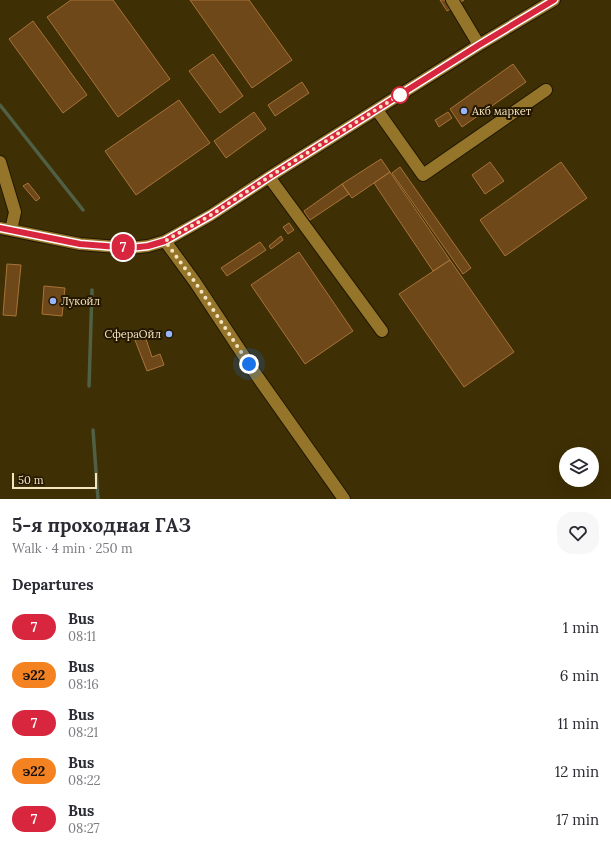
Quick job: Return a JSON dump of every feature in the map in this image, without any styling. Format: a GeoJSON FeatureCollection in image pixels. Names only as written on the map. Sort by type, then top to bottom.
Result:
{"type":"FeatureCollection","features":[{"type":"Feature","properties":{"kind":"street"},"geometry":{"type":"LineString","coordinates":[[0,162],[15,212],[5,229],[80,244],[130,248],[148,246],[165,241],[211,215],[479,45],[554,0]]}},
{"type":"Feature","properties":{"kind":"street"},"geometry":{"type":"LineString","coordinates":[[454,3],[479,45]]}},
{"type":"Feature","properties":{"kind":"street"},"geometry":{"type":"LineString","coordinates":[[377,110],[423,175],[546,90]]}},
{"type":"Feature","properties":{"kind":"street"},"geometry":{"type":"LineString","coordinates":[[269,177],[382,331]]}},
{"type":"Feature","properties":{"kind":"street"},"geometry":{"type":"LineString","coordinates":[[165,241],[195,282],[257,376],[344,499]]}},
{"type":"Feature","properties":{"kind":"building"},"geometry":{"type":"Polygon","coordinates":[[[71,0],[113,0],[170,79],[118,117],[47,17],[71,0]]]}},
{"type":"Feature","properties":{"kind":"building"},"geometry":{"type":"Polygon","coordinates":[[[190,0],[249,0],[292,60],[252,88],[190,0]]]}},
{"type":"Feature","properties":{"kind":"building"},"geometry":{"type":"Polygon","coordinates":[[[440,0],[464,0],[447,11],[440,0]]]}},
{"type":"Feature","properties":{"kind":"building"},"geometry":{"type":"Polygon","coordinates":[[[33,21],[87,95],[63,113],[9,39],[33,21]]]}},
{"type":"Feature","properties":{"kind":"building"},"geometry":{"type":"Polygon","coordinates":[[[213,54],[243,96],[220,113],[189,71],[213,54]]]}},
{"type":"Feature","properties":{"kind":"building"},"geometry":{"type":"Polygon","coordinates":[[[513,64],[526,82],[462,127],[450,109],[513,64]]]}},
{"type":"Feature","properties":{"kind":"building"},"geometry":{"type":"Polygon","coordinates":[[[302,82],[309,93],[275,116],[268,105],[302,82]]]}},
{"type":"Feature","properties":{"kind":"building"},"geometry":{"type":"Polygon","coordinates":[[[179,100],[210,143],[136,195],[105,151],[179,100]]]}},
{"type":"Feature","properties":{"kind":"building"},"geometry":{"type":"Polygon","coordinates":[[[254,112],[266,129],[226,158],[214,141],[254,112]]]}},
{"type":"Feature","properties":{"kind":"building"},"geometry":{"type":"Polygon","coordinates":[[[448,112],[452,118],[439,127],[435,120],[448,112]]]}},
{"type":"Feature","properties":{"kind":"building"},"geometry":{"type":"Polygon","coordinates":[[[381,159],[390,172],[352,198],[342,184],[381,159]]]}},
{"type":"Feature","properties":{"kind":"building"},"geometry":{"type":"Polygon","coordinates":[[[490,162],[504,181],[485,194],[472,175],[490,162]]]}},
{"type":"Feature","properties":{"kind":"building"},"geometry":{"type":"Polygon","coordinates":[[[561,162],[587,198],[505,256],[480,220],[561,162]]]}},
{"type":"Feature","properties":{"kind":"building"},"geometry":{"type":"Polygon","coordinates":[[[400,167],[471,268],[463,274],[392,173],[400,167]]]}},
{"type":"Feature","properties":{"kind":"building"},"geometry":{"type":"Polygon","coordinates":[[[390,172],[450,260],[433,271],[374,183],[390,172]]]}},
{"type":"Feature","properties":{"kind":"building"},"geometry":{"type":"Polygon","coordinates":[[[28,183],[40,198],[36,201],[23,186],[28,183]]]}},
{"type":"Feature","properties":{"kind":"building"},"geometry":{"type":"Polygon","coordinates":[[[342,184],[349,194],[310,220],[304,211],[342,184]]]}},
{"type":"Feature","properties":{"kind":"building"},"geometry":{"type":"Polygon","coordinates":[[[289,223],[294,230],[288,234],[283,227],[289,223]]]}},
{"type":"Feature","properties":{"kind":"building"},"geometry":{"type":"Polygon","coordinates":[[[281,236],[283,240],[271,249],[269,246],[281,236]]]}},
{"type":"Feature","properties":{"kind":"building"},"geometry":{"type":"Polygon","coordinates":[[[260,242],[266,250],[227,276],[221,268],[260,242]]]}},
{"type":"Feature","properties":{"kind":"building"},"geometry":{"type":"Polygon","coordinates":[[[299,252],[353,331],[305,364],[251,285],[299,252]]]}},
{"type":"Feature","properties":{"kind":"building"},"geometry":{"type":"Polygon","coordinates":[[[450,260],[514,352],[464,387],[399,294],[450,260]]]}},
{"type":"Feature","properties":{"kind":"building"},"geometry":{"type":"Polygon","coordinates":[[[7,264],[21,265],[16,316],[3,315],[7,264]]]}},
{"type":"Feature","properties":{"kind":"building"},"geometry":{"type":"Polygon","coordinates":[[[44,286],[65,288],[62,316],[42,314],[44,286]]]}},
{"type":"Feature","properties":{"kind":"building"},"geometry":{"type":"Polygon","coordinates":[[[145,336],[152,357],[160,354],[164,365],[147,371],[135,340],[145,336]]]}},
{"type":"Feature","properties":{"kind":"waterway"},"geometry":{"type":"LineString","coordinates":[[0,105],[83,210]]}},
{"type":"Feature","properties":{"kind":"waterway"},"geometry":{"type":"LineString","coordinates":[[89,386],[92,290]]}},
{"type":"Feature","properties":{"kind":"waterway"},"geometry":{"type":"LineString","coordinates":[[93,430],[98,499]]}},
{"type":"Feature","properties":{"kind":"bus line","name":"7"},"geometry":{"type":"LineString","coordinates":[[0,228],[80,244],[130,248],[148,246],[165,241],[211,215],[479,45],[554,0]]}},
{"type":"Feature","properties":{"kind":"place","name":"Акб маркет"},"geometry":{"type":"Point","coordinates":[464,111]}},
{"type":"Feature","properties":{"kind":"place","name":"Лукойл"},"geometry":{"type":"Point","coordinates":[53,301]}},
{"type":"Feature","properties":{"kind":"place","name":"СфераОйл"},"geometry":{"type":"Point","coordinates":[169,334]}},
{"type":"Feature","properties":{"kind":"route"},"geometry":{"type":"LineString","coordinates":[[249,364],[195,282],[165,241],[211,215],[401,94],[400,95]]}}]}
